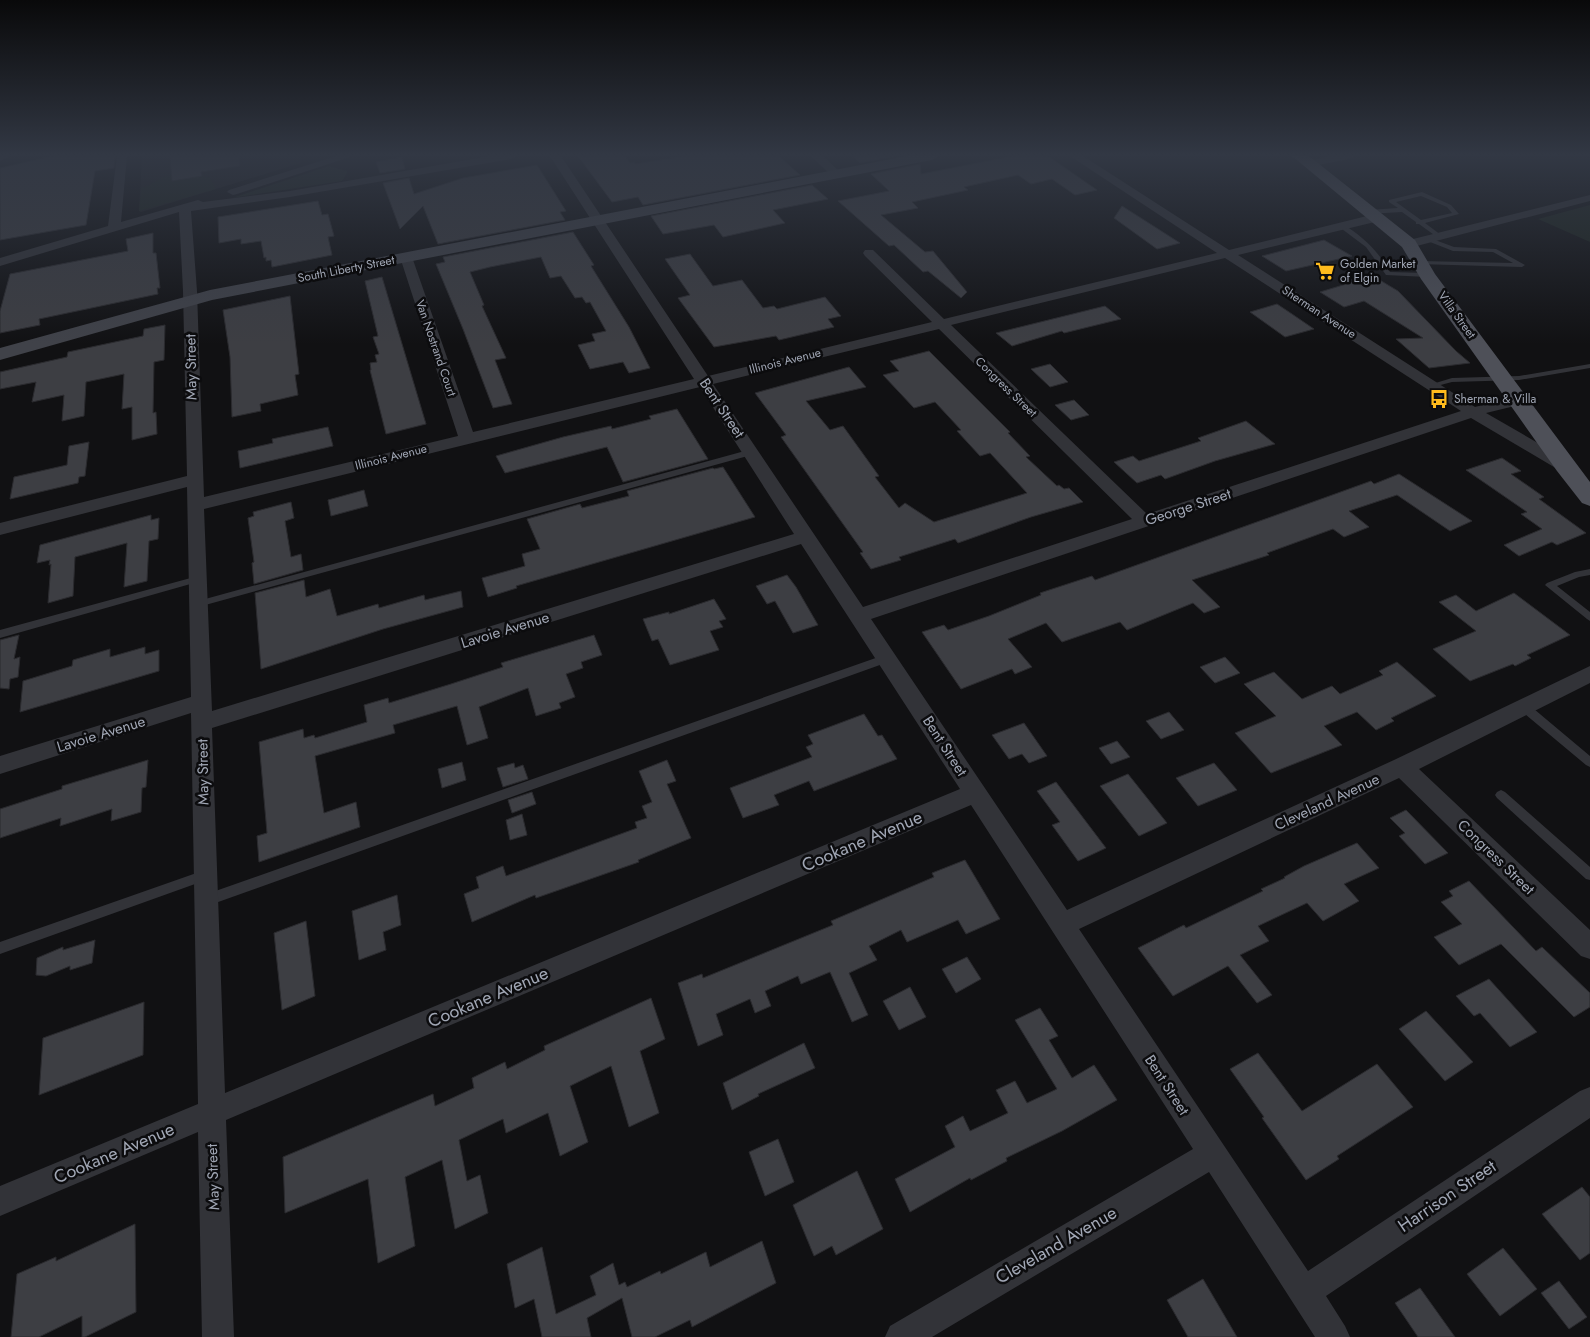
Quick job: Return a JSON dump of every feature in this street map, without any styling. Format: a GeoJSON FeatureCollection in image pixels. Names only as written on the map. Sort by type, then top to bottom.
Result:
{"type":"FeatureCollection","features":[{"type":"Feature","properties":{"kind":"main road","name":"South Liberty Street"},"geometry":{"type":"LineString","coordinates":[[0,354],[190,300],[606,218]]}},
{"type":"Feature","properties":{"kind":"main road","name":"Villa Street"},"geometry":{"type":"LineString","coordinates":[[1377,218],[1418,242],[1424,269],[1590,498]]}},
{"type":"Feature","properties":{"kind":"street"},"geometry":{"type":"LineString","coordinates":[[114,230],[115,218]]}},
{"type":"Feature","properties":{"kind":"street"},"geometry":{"type":"LineString","coordinates":[[0,262],[151,218]]}},
{"type":"Feature","properties":{"kind":"street","name":"May Street"},"geometry":{"type":"LineString","coordinates":[[186,218],[196,505],[207,900],[210,1112],[218,1337]]}},
{"type":"Feature","properties":{"kind":"street","name":"Sherman Avenue"},"geometry":{"type":"LineString","coordinates":[[1173,218],[1474,412],[1565,466]]}},
{"type":"Feature","properties":{"kind":"street","name":"Illinois Avenue"},"geometry":{"type":"LineString","coordinates":[[196,505],[940,324],[1360,218]]}},
{"type":"Feature","properties":{"kind":"street"},"geometry":{"type":"LineString","coordinates":[[1418,242],[1509,218]]}},
{"type":"Feature","properties":{"kind":"street","name":"Bent Street"},"geometry":{"type":"LineString","coordinates":[[597,220],[752,452],[1334,1337]]}},
{"type":"Feature","properties":{"kind":"street","name":"Congress Street"},"geometry":{"type":"LineString","coordinates":[[869,253],[1144,521]]}},
{"type":"Feature","properties":{"kind":"street","name":"Van Nostrand Court"},"geometry":{"type":"LineString","coordinates":[[406,257],[466,438]]}},
{"type":"Feature","properties":{"kind":"street","name":"George Street"},"geometry":{"type":"LineString","coordinates":[[859,616],[1474,412],[1518,401]]}},
{"type":"Feature","properties":{"kind":"street"},"geometry":{"type":"LineString","coordinates":[[0,529],[194,480]]}},
{"type":"Feature","properties":{"kind":"street","name":"Lavoie Avenue"},"geometry":{"type":"LineString","coordinates":[[0,766],[202,712],[807,536]]}},
{"type":"Feature","properties":{"kind":"street","name":"Cleveland Avenue"},"geometry":{"type":"LineString","coordinates":[[1062,925],[1402,767],[1590,674]]}},
{"type":"Feature","properties":{"kind":"street","name":"Congress Street"},"geometry":{"type":"LineString","coordinates":[[1402,767],[1590,948]]}},
{"type":"Feature","properties":{"kind":"street","name":"Cookane Avenue"},"geometry":{"type":"LineString","coordinates":[[0,1201],[976,793]]}},
{"type":"Feature","properties":{"kind":"street","name":"Harrison Street"},"geometry":{"type":"LineString","coordinates":[[1304,1292],[1590,1101]]}},
{"type":"Feature","properties":{"kind":"street","name":"Cleveland Avenue"},"geometry":{"type":"LineString","coordinates":[[901,1337],[1212,1154]]}},
{"type":"Feature","properties":{"kind":"lane"},"geometry":{"type":"LineString","coordinates":[[1412,218],[1439,236]]}},
{"type":"Feature","properties":{"kind":"lane"},"geometry":{"type":"LineString","coordinates":[[1418,223],[1437,218]]}},
{"type":"Feature","properties":{"kind":"lane"},"geometry":{"type":"LineString","coordinates":[[1340,225],[1358,235],[1377,254],[1388,274],[1424,269],[1522,265],[1494,250],[1453,249],[1418,242]]}},
{"type":"Feature","properties":{"kind":"lane"},"geometry":{"type":"LineString","coordinates":[[1433,386],[1452,380],[1520,378],[1590,366]]}},
{"type":"Feature","properties":{"kind":"lane"},"geometry":{"type":"LineString","coordinates":[[198,604],[752,452]]}},
{"type":"Feature","properties":{"kind":"lane"},"geometry":{"type":"LineString","coordinates":[[1590,572],[1578,574],[1550,586],[1590,617]]}},
{"type":"Feature","properties":{"kind":"lane"},"geometry":{"type":"LineString","coordinates":[[0,634],[198,579]]}},
{"type":"Feature","properties":{"kind":"lane"},"geometry":{"type":"LineString","coordinates":[[207,900],[887,658]]}},
{"type":"Feature","properties":{"kind":"lane"},"geometry":{"type":"LineString","coordinates":[[1524,707],[1590,762]]}},
{"type":"Feature","properties":{"kind":"lane"},"geometry":{"type":"LineString","coordinates":[[1501,796],[1590,875]]}},
{"type":"Feature","properties":{"kind":"lane"},"geometry":{"type":"LineString","coordinates":[[0,948],[206,875]]}},
{"type":"Feature","properties":{"kind":"shaded area"},"geometry":{"type":"Polygon","coordinates":[[[1590,218],[1590,242],[1538,219],[1590,218]]]}},
{"type":"Feature","properties":{"kind":"building"},"geometry":{"type":"Polygon","coordinates":[[[0,218],[87,218],[86,225],[0,240],[0,218]]]}},
{"type":"Feature","properties":{"kind":"building"},"geometry":{"type":"Polygon","coordinates":[[[218,218],[329,218],[334,236],[328,237],[332,255],[272,267],[271,260],[266,261],[266,257],[264,258],[261,241],[241,244],[241,239],[219,243],[218,218]]]}},
{"type":"Feature","properties":{"kind":"building"},"geometry":{"type":"Polygon","coordinates":[[[396,218],[411,218],[400,229],[396,218]]]}},
{"type":"Feature","properties":{"kind":"building"},"geometry":{"type":"Polygon","coordinates":[[[428,218],[564,218],[565,220],[438,244],[428,218]]]}},
{"type":"Feature","properties":{"kind":"building"},"geometry":{"type":"Polygon","coordinates":[[[653,218],[781,218],[785,223],[723,237],[714,225],[663,234],[653,218]]]}},
{"type":"Feature","properties":{"kind":"building"},"geometry":{"type":"Polygon","coordinates":[[[858,218],[885,218],[925,252],[933,251],[967,292],[961,298],[928,271],[923,272],[894,245],[889,246],[858,218]]]}},
{"type":"Feature","properties":{"kind":"building"},"geometry":{"type":"Polygon","coordinates":[[[1115,218],[1141,218],[1180,243],[1157,249],[1115,218]]]}},
{"type":"Feature","properties":{"kind":"building"},"geometry":{"type":"Polygon","coordinates":[[[573,232],[594,265],[591,266],[629,327],[650,368],[629,373],[623,362],[590,369],[578,345],[595,341],[592,334],[606,331],[590,302],[586,303],[582,297],[575,298],[561,276],[550,278],[541,257],[470,272],[484,305],[482,306],[506,358],[495,360],[512,404],[493,408],[436,264],[445,262],[443,257],[573,232]]]}},
{"type":"Feature","properties":{"kind":"building"},"geometry":{"type":"Polygon","coordinates":[[[153,233],[153,253],[156,253],[160,288],[157,288],[158,294],[39,319],[40,325],[0,333],[0,311],[10,274],[128,251],[126,239],[153,233]]]}},
{"type":"Feature","properties":{"kind":"building"},"geometry":{"type":"Polygon","coordinates":[[[1324,240],[1352,256],[1286,271],[1262,256],[1324,240]]]}},
{"type":"Feature","properties":{"kind":"building"},"geometry":{"type":"Polygon","coordinates":[[[690,254],[713,286],[742,280],[763,308],[774,306],[777,309],[825,297],[841,316],[828,319],[834,327],[779,340],[776,336],[714,347],[678,298],[690,295],[665,259],[690,254]]]}},
{"type":"Feature","properties":{"kind":"building"},"geometry":{"type":"Polygon","coordinates":[[[1373,276],[1398,291],[1470,363],[1429,368],[1396,339],[1423,338],[1364,301],[1344,307],[1320,292],[1373,276]]]}},
{"type":"Feature","properties":{"kind":"building"},"geometry":{"type":"Polygon","coordinates":[[[382,277],[426,424],[386,434],[370,370],[370,363],[377,362],[375,355],[379,354],[373,337],[378,336],[365,281],[382,277]]]}},
{"type":"Feature","properties":{"kind":"building"},"geometry":{"type":"Polygon","coordinates":[[[290,296],[299,374],[295,375],[298,395],[260,404],[261,411],[232,417],[230,357],[223,310],[290,296]]]}},
{"type":"Feature","properties":{"kind":"building"},"geometry":{"type":"Polygon","coordinates":[[[1277,304],[1314,329],[1285,337],[1250,312],[1277,304]]]}},
{"type":"Feature","properties":{"kind":"building"},"geometry":{"type":"Polygon","coordinates":[[[1105,306],[1121,319],[1064,333],[1062,331],[1012,346],[996,333],[1105,306]]]}},
{"type":"Feature","properties":{"kind":"building"},"geometry":{"type":"Polygon","coordinates":[[[165,325],[164,360],[154,362],[153,413],[156,412],[157,434],[132,440],[132,407],[122,409],[124,374],[86,382],[84,416],[62,421],[64,395],[32,402],[36,382],[0,389],[0,372],[67,357],[68,352],[143,336],[144,329],[165,325]]]}},
{"type":"Feature","properties":{"kind":"building"},"geometry":{"type":"Polygon","coordinates":[[[929,351],[1010,432],[1008,433],[1030,456],[1026,457],[1057,486],[1059,485],[1064,489],[1069,488],[1083,502],[1031,517],[958,543],[955,539],[899,557],[901,560],[871,569],[860,553],[863,552],[781,437],[786,435],[755,393],[849,367],[866,387],[806,401],[830,430],[843,426],[879,476],[875,477],[899,508],[905,503],[934,522],[1027,493],[990,453],[980,456],[957,431],[961,430],[935,402],[914,408],[883,375],[899,371],[890,361],[929,351]]]}},
{"type":"Feature","properties":{"kind":"building"},"geometry":{"type":"Polygon","coordinates":[[[1050,364],[1068,382],[1050,387],[1031,369],[1050,364]]]}},
{"type":"Feature","properties":{"kind":"building"},"geometry":{"type":"Polygon","coordinates":[[[1074,400],[1089,415],[1071,420],[1055,405],[1074,400]]]}},
{"type":"Feature","properties":{"kind":"building"},"geometry":{"type":"Polygon","coordinates":[[[677,409],[708,459],[623,482],[607,447],[505,473],[496,456],[563,437],[611,426],[612,429],[651,419],[649,416],[677,409]]]}},
{"type":"Feature","properties":{"kind":"building"},"geometry":{"type":"Polygon","coordinates":[[[1246,421],[1275,444],[1215,461],[1165,479],[1161,475],[1137,483],[1114,462],[1133,456],[1139,461],[1201,441],[1198,438],[1246,421]]]}},
{"type":"Feature","properties":{"kind":"building"},"geometry":{"type":"Polygon","coordinates":[[[328,427],[333,446],[240,468],[238,451],[273,443],[272,439],[328,427]]]}},
{"type":"Feature","properties":{"kind":"building"},"geometry":{"type":"Polygon","coordinates":[[[89,442],[85,476],[79,477],[78,483],[10,499],[14,477],[67,465],[69,446],[89,442]]]}},
{"type":"Feature","properties":{"kind":"building"},"geometry":{"type":"Polygon","coordinates":[[[1502,458],[1521,471],[1511,474],[1544,497],[1539,499],[1586,533],[1557,545],[1552,542],[1519,556],[1504,545],[1542,529],[1521,514],[1527,512],[1466,470],[1502,458]]]}},
{"type":"Feature","properties":{"kind":"building"},"geometry":{"type":"Polygon","coordinates":[[[723,467],[755,517],[516,586],[517,588],[488,597],[482,578],[525,566],[522,554],[540,549],[527,519],[580,504],[582,508],[629,496],[627,491],[723,467]]]}},
{"type":"Feature","properties":{"kind":"building"},"geometry":{"type":"Polygon","coordinates":[[[1399,474],[1472,521],[1450,531],[1397,495],[1349,511],[1369,527],[1344,537],[1333,529],[1267,553],[1269,555],[1192,580],[1220,607],[1204,613],[1193,603],[1127,630],[1120,622],[1062,642],[1046,623],[1008,639],[1032,667],[1015,674],[1012,669],[961,689],[922,632],[944,625],[948,630],[989,616],[1041,595],[1040,593],[1092,576],[1095,580],[1371,481],[1374,484],[1399,474]]]}},
{"type":"Feature","properties":{"kind":"building"},"geometry":{"type":"Polygon","coordinates":[[[364,490],[368,506],[331,516],[328,500],[364,490]]]}},
{"type":"Feature","properties":{"kind":"building"},"geometry":{"type":"Polygon","coordinates":[[[291,502],[294,518],[285,521],[291,557],[301,554],[303,570],[254,584],[252,563],[254,562],[248,518],[254,516],[253,512],[291,502]]]}},
{"type":"Feature","properties":{"kind":"building"},"geometry":{"type":"Polygon","coordinates":[[[151,515],[151,520],[159,518],[158,539],[149,541],[147,581],[124,587],[127,543],[75,557],[73,596],[48,603],[51,564],[49,565],[50,560],[37,563],[40,545],[151,515]]]}},
{"type":"Feature","properties":{"kind":"building"},"geometry":{"type":"Polygon","coordinates":[[[787,575],[818,625],[793,633],[775,601],[767,604],[756,586],[787,575]]]}},
{"type":"Feature","properties":{"kind":"building"},"geometry":{"type":"Polygon","coordinates":[[[304,580],[306,597],[330,589],[337,616],[378,604],[379,608],[424,595],[425,600],[461,591],[463,607],[383,629],[261,669],[255,593],[304,580]]]}},
{"type":"Feature","properties":{"kind":"building"},"geometry":{"type":"Polygon","coordinates":[[[1514,593],[1570,635],[1527,655],[1531,658],[1515,666],[1513,664],[1470,681],[1433,649],[1476,631],[1439,602],[1456,595],[1476,611],[1514,593]]]}},
{"type":"Feature","properties":{"kind":"building"},"geometry":{"type":"Polygon","coordinates":[[[714,599],[726,619],[719,621],[723,627],[710,631],[719,650],[670,665],[658,639],[652,641],[643,619],[669,612],[669,614],[714,599]]]}},
{"type":"Feature","properties":{"kind":"building"},"geometry":{"type":"Polygon","coordinates":[[[19,635],[14,659],[20,657],[18,677],[10,679],[9,689],[0,688],[0,640],[19,635]]]}},
{"type":"Feature","properties":{"kind":"building"},"geometry":{"type":"Polygon","coordinates":[[[594,635],[602,655],[581,662],[583,668],[566,674],[575,697],[559,703],[561,708],[536,716],[528,688],[479,707],[488,738],[467,745],[457,706],[393,725],[395,733],[315,756],[324,813],[356,802],[360,827],[259,862],[257,836],[267,833],[259,742],[303,729],[304,738],[314,735],[315,738],[367,722],[364,705],[388,698],[389,703],[503,667],[501,663],[594,635]]]}},
{"type":"Feature","properties":{"kind":"building"},"geometry":{"type":"Polygon","coordinates":[[[145,647],[145,654],[159,650],[159,671],[20,712],[23,681],[72,666],[73,660],[110,649],[110,657],[145,647]]]}},
{"type":"Feature","properties":{"kind":"building"},"geometry":{"type":"Polygon","coordinates":[[[1225,657],[1240,673],[1215,683],[1200,667],[1225,657]]]}},
{"type":"Feature","properties":{"kind":"building"},"geometry":{"type":"Polygon","coordinates":[[[1397,662],[1436,696],[1391,718],[1394,721],[1376,730],[1357,712],[1324,726],[1342,745],[1271,773],[1235,733],[1276,716],[1244,684],[1274,672],[1302,699],[1332,686],[1340,694],[1383,675],[1379,671],[1397,662]]]}},
{"type":"Feature","properties":{"kind":"building"},"geometry":{"type":"Polygon","coordinates":[[[1169,712],[1184,730],[1161,739],[1146,721],[1169,712]]]}},
{"type":"Feature","properties":{"kind":"building"},"geometry":{"type":"Polygon","coordinates":[[[864,714],[878,736],[882,735],[897,759],[814,791],[809,781],[774,795],[779,805],[743,818],[730,788],[812,757],[806,747],[813,744],[808,735],[864,714]]]}},
{"type":"Feature","properties":{"kind":"building"},"geometry":{"type":"Polygon","coordinates":[[[1024,723],[1047,756],[1029,763],[1022,754],[1009,759],[992,735],[1024,723]]]}},
{"type":"Feature","properties":{"kind":"building"},"geometry":{"type":"Polygon","coordinates":[[[1117,741],[1130,757],[1111,764],[1099,748],[1117,741]]]}},
{"type":"Feature","properties":{"kind":"building"},"geometry":{"type":"Polygon","coordinates":[[[148,760],[146,787],[142,788],[141,812],[111,821],[112,809],[60,826],[61,818],[0,838],[0,809],[62,789],[62,786],[148,760]]]}},
{"type":"Feature","properties":{"kind":"building"},"geometry":{"type":"Polygon","coordinates":[[[667,760],[676,781],[667,784],[691,838],[638,860],[639,862],[536,898],[535,895],[472,922],[464,894],[479,888],[476,877],[503,866],[506,876],[637,828],[635,822],[647,818],[642,806],[652,802],[639,771],[667,760]]]}},
{"type":"Feature","properties":{"kind":"building"},"geometry":{"type":"Polygon","coordinates":[[[462,762],[466,780],[442,788],[438,769],[462,762]]]}},
{"type":"Feature","properties":{"kind":"building"},"geometry":{"type":"Polygon","coordinates":[[[514,763],[515,768],[523,765],[528,779],[503,787],[497,768],[514,763]]]}},
{"type":"Feature","properties":{"kind":"building"},"geometry":{"type":"Polygon","coordinates":[[[1214,763],[1237,790],[1198,806],[1176,778],[1214,763]]]}},
{"type":"Feature","properties":{"kind":"building"},"geometry":{"type":"Polygon","coordinates":[[[1128,774],[1167,823],[1139,836],[1100,786],[1128,774]]]}},
{"type":"Feature","properties":{"kind":"building"},"geometry":{"type":"Polygon","coordinates":[[[1056,782],[1106,848],[1078,861],[1052,825],[1060,822],[1037,791],[1056,782]]]}},
{"type":"Feature","properties":{"kind":"building"},"geometry":{"type":"Polygon","coordinates":[[[532,792],[536,804],[512,813],[508,800],[532,792]]]}},
{"type":"Feature","properties":{"kind":"building"},"geometry":{"type":"Polygon","coordinates":[[[1406,810],[1448,853],[1425,864],[1399,836],[1405,833],[1390,818],[1406,810]]]}},
{"type":"Feature","properties":{"kind":"building"},"geometry":{"type":"Polygon","coordinates":[[[522,814],[527,835],[510,840],[506,820],[522,814]]]}},
{"type":"Feature","properties":{"kind":"building"},"geometry":{"type":"Polygon","coordinates":[[[1357,843],[1379,868],[1344,884],[1359,901],[1323,921],[1307,903],[1258,926],[1269,941],[1240,955],[1272,995],[1257,1003],[1228,966],[1173,996],[1138,948],[1184,925],[1186,928],[1263,891],[1261,889],[1285,878],[1304,866],[1357,843]]]}},
{"type":"Feature","properties":{"kind":"building"},"geometry":{"type":"Polygon","coordinates":[[[965,860],[1000,919],[966,934],[958,920],[907,942],[901,930],[869,946],[877,960],[849,973],[868,1015],[852,1022],[830,972],[801,984],[798,976],[765,991],[771,1006],[755,1013],[750,999],[716,1014],[723,1035],[698,1046],[678,983],[702,974],[703,978],[833,925],[831,921],[934,877],[932,873],[965,860]]]}},
{"type":"Feature","properties":{"kind":"building"},"geometry":{"type":"Polygon","coordinates":[[[1469,881],[1536,951],[1542,947],[1590,993],[1590,1007],[1574,1017],[1501,944],[1459,965],[1434,937],[1462,924],[1441,902],[1453,896],[1449,891],[1469,881]]]}},
{"type":"Feature","properties":{"kind":"building"},"geometry":{"type":"Polygon","coordinates":[[[397,895],[401,925],[383,932],[386,950],[359,960],[352,911],[397,895]]]}},
{"type":"Feature","properties":{"kind":"building"},"geometry":{"type":"Polygon","coordinates":[[[306,921],[315,996],[282,1010],[274,933],[306,921]]]}},
{"type":"Feature","properties":{"kind":"building"},"geometry":{"type":"Polygon","coordinates":[[[95,940],[92,963],[70,970],[70,966],[46,976],[36,975],[37,958],[63,947],[63,950],[95,940]]]}},
{"type":"Feature","properties":{"kind":"building"},"geometry":{"type":"Polygon","coordinates":[[[967,957],[981,979],[956,993],[942,969],[967,957]]]}},
{"type":"Feature","properties":{"kind":"building"},"geometry":{"type":"Polygon","coordinates":[[[1489,979],[1537,1032],[1510,1047],[1480,1013],[1474,1016],[1456,996],[1489,979]]]}},
{"type":"Feature","properties":{"kind":"building"},"geometry":{"type":"Polygon","coordinates":[[[910,987],[926,1017],[899,1030],[883,1001],[910,987]]]}},
{"type":"Feature","properties":{"kind":"building"},"geometry":{"type":"Polygon","coordinates":[[[651,998],[665,1039],[640,1051],[659,1113],[629,1127],[611,1066],[570,1086],[588,1142],[560,1156],[548,1113],[506,1133],[503,1119],[459,1140],[467,1181],[480,1175],[488,1213],[455,1229],[442,1160],[405,1177],[415,1246],[378,1263],[368,1179],[285,1213],[283,1157],[433,1094],[435,1106],[474,1088],[472,1078],[505,1062],[507,1069],[545,1050],[544,1046],[651,998]]]}},
{"type":"Feature","properties":{"kind":"building"},"geometry":{"type":"Polygon","coordinates":[[[144,1002],[143,1055],[39,1095],[43,1038],[144,1002]]]}},
{"type":"Feature","properties":{"kind":"building"},"geometry":{"type":"Polygon","coordinates":[[[1040,1008],[1058,1036],[1049,1040],[1072,1078],[1094,1065],[1117,1100],[1062,1131],[1006,1158],[1007,1161],[971,1180],[970,1178],[910,1212],[895,1179],[955,1147],[945,1126],[963,1116],[970,1131],[1008,1113],[996,1090],[1015,1081],[1027,1103],[1057,1089],[1015,1020],[1040,1008]]]}},
{"type":"Feature","properties":{"kind":"building"},"geometry":{"type":"Polygon","coordinates":[[[1426,1011],[1473,1062],[1445,1081],[1399,1029],[1426,1011]]]}},
{"type":"Feature","properties":{"kind":"building"},"geometry":{"type":"Polygon","coordinates":[[[804,1043],[815,1068],[758,1094],[759,1096],[732,1110],[723,1083],[804,1043]]]}},
{"type":"Feature","properties":{"kind":"building"},"geometry":{"type":"Polygon","coordinates":[[[1258,1053],[1302,1111],[1377,1064],[1413,1107],[1337,1156],[1339,1159],[1306,1180],[1230,1069],[1258,1053]]]}},
{"type":"Feature","properties":{"kind":"building"},"geometry":{"type":"Polygon","coordinates":[[[778,1139],[794,1182],[765,1196],[749,1152],[778,1139]]]}},
{"type":"Feature","properties":{"kind":"building"},"geometry":{"type":"Polygon","coordinates":[[[857,1171],[883,1229],[836,1255],[832,1246],[814,1256],[793,1205],[857,1171]]]}},
{"type":"Feature","properties":{"kind":"building"},"geometry":{"type":"Polygon","coordinates":[[[1582,1187],[1590,1197],[1590,1253],[1580,1260],[1542,1214],[1582,1187]]]}},
{"type":"Feature","properties":{"kind":"building"},"geometry":{"type":"Polygon","coordinates":[[[135,1224],[136,1312],[85,1337],[82,1337],[82,1316],[39,1337],[11,1337],[17,1274],[56,1257],[56,1261],[135,1224]]]}},
{"type":"Feature","properties":{"kind":"building"},"geometry":{"type":"Polygon","coordinates":[[[762,1241],[776,1283],[692,1327],[690,1320],[655,1337],[632,1337],[622,1298],[587,1318],[591,1337],[542,1337],[534,1299],[515,1308],[507,1264],[542,1247],[556,1314],[596,1295],[590,1276],[613,1263],[619,1285],[625,1282],[627,1287],[660,1271],[661,1274],[706,1252],[710,1267],[762,1241]]]}},
{"type":"Feature","properties":{"kind":"building"},"geometry":{"type":"Polygon","coordinates":[[[1503,1248],[1537,1289],[1500,1316],[1467,1274],[1503,1248]]]}},
{"type":"Feature","properties":{"kind":"building"},"geometry":{"type":"Polygon","coordinates":[[[1203,1279],[1237,1337],[1188,1337],[1167,1300],[1203,1279]]]}},
{"type":"Feature","properties":{"kind":"building"},"geometry":{"type":"Polygon","coordinates":[[[1559,1281],[1587,1317],[1569,1329],[1541,1293],[1559,1281]]]}},
{"type":"Feature","properties":{"kind":"building"},"geometry":{"type":"Polygon","coordinates":[[[1420,1288],[1455,1337],[1418,1337],[1395,1303],[1420,1288]]]}},
{"type":"Feature","properties":{"kind":"place","name":"Golden Market of Elgin"},"geometry":{"type":"Point","coordinates":[1325,271]}},
{"type":"Feature","properties":{"kind":"place","name":"Sherman & Villa"},"geometry":{"type":"Point","coordinates":[1439,399]}}]}
